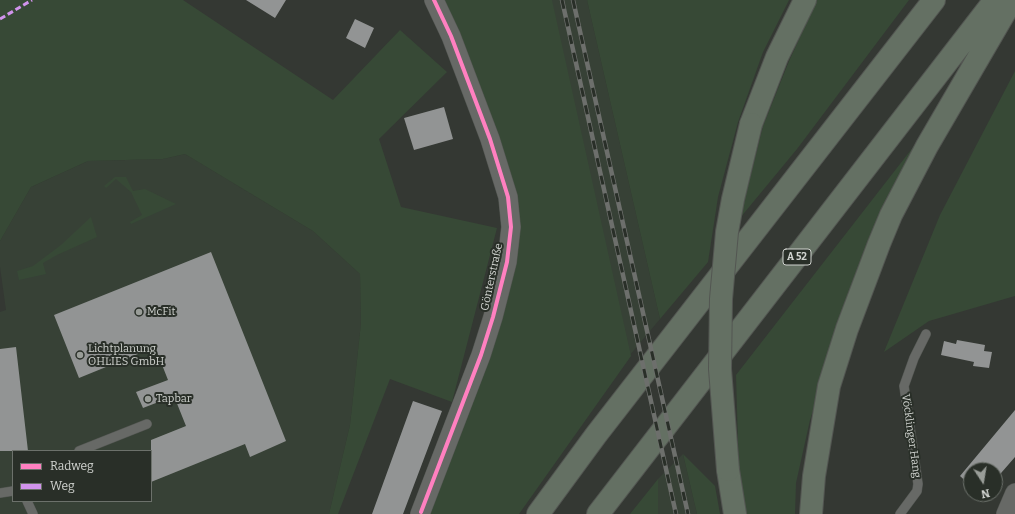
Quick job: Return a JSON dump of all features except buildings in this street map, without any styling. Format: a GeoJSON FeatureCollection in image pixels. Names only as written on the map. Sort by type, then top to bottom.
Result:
{"type":"FeatureCollection","features":[{"type":"Feature","properties":{"kind":"highway"},"geometry":{"type":"LineString","coordinates":[[735,514],[728,470],[720,369],[721,299],[727,232],[733,199],[751,124],[777,57],[805,0]]}},
{"type":"Feature","properties":{"kind":"highway"},"geometry":{"type":"LineString","coordinates":[[538,514],[596,435],[934,0]]}},
{"type":"Feature","properties":{"kind":"highway","name":"A 52"},"geometry":{"type":"LineString","coordinates":[[598,514],[995,0]]}},
{"type":"Feature","properties":{"kind":"highway"},"geometry":{"type":"LineString","coordinates":[[811,514],[814,476],[829,386],[847,329],[879,244],[891,215],[926,146],[1012,0]]}},
{"type":"Feature","properties":{"kind":"street","name":"Gönterstraße"},"geometry":{"type":"LineString","coordinates":[[422,513],[481,355],[493,317],[507,262],[511,228],[508,197],[490,139],[451,36],[434,0]]}},
{"type":"Feature","properties":{"kind":"street"},"geometry":{"type":"LineString","coordinates":[[1006,514],[1015,493]]}},
{"type":"Feature","properties":{"kind":"lane","name":"Vöcklinger Hang"},"geometry":{"type":"LineString","coordinates":[[900,514],[917,491],[918,484],[904,386],[914,358],[926,334]]}},
{"type":"Feature","properties":{"kind":"lane"},"geometry":{"type":"LineString","coordinates":[[82,450],[147,424]]}},
{"type":"Feature","properties":{"kind":"lane"},"geometry":{"type":"LineString","coordinates":[[0,493],[12,491]]}},
{"type":"Feature","properties":{"kind":"lane"},"geometry":{"type":"LineString","coordinates":[[27,502],[33,514]]}},
{"type":"Feature","properties":{"kind":"shaded area"},"geometry":{"type":"Polygon","coordinates":[[[551,0],[587,0],[660,319],[629,356],[551,0]]]}},
{"type":"Feature","properties":{"kind":"shaded area"},"geometry":{"type":"Polygon","coordinates":[[[185,154],[313,231],[360,274],[361,323],[350,425],[329,514],[0,514],[0,312],[6,310],[0,267],[0,241],[31,187],[88,161],[163,159],[185,154]]]}},
{"type":"Feature","properties":{"kind":"shaded area"},"geometry":{"type":"Polygon","coordinates":[[[683,454],[697,514],[658,514],[658,479],[683,454]]]}},
{"type":"Feature","properties":{"kind":"green space"},"geometry":{"type":"Polygon","coordinates":[[[0,0],[183,0],[333,100],[400,30],[447,72],[379,139],[401,207],[497,228],[452,402],[390,379],[338,514],[329,514],[350,425],[361,323],[360,274],[313,231],[185,154],[163,159],[88,161],[31,187],[0,241],[0,0]]]}},
{"type":"Feature","properties":{"kind":"green space"},"geometry":{"type":"Polygon","coordinates":[[[443,0],[552,0],[631,356],[519,514],[427,514],[517,224],[443,0]]]}},
{"type":"Feature","properties":{"kind":"green space"},"geometry":{"type":"Polygon","coordinates":[[[587,0],[789,0],[763,52],[738,122],[718,197],[708,262],[660,319],[587,0]]]}},
{"type":"Feature","properties":{"kind":"green space"},"geometry":{"type":"Polygon","coordinates":[[[817,0],[909,0],[797,149],[740,218],[763,126],[789,61],[817,0]]]}},
{"type":"Feature","properties":{"kind":"green space"},"geometry":{"type":"Polygon","coordinates":[[[1015,71],[1015,296],[929,321],[884,352],[940,215],[1015,71]]]}},
{"type":"Feature","properties":{"kind":"green space"},"geometry":{"type":"Polygon","coordinates":[[[914,146],[919,149],[845,315],[810,420],[796,483],[795,514],[745,514],[739,476],[736,375],[914,146]]]}},
{"type":"Feature","properties":{"kind":"green space"},"geometry":{"type":"Polygon","coordinates":[[[115,177],[126,177],[133,191],[145,189],[176,204],[131,224],[130,222],[142,215],[131,192],[116,179],[106,188],[104,186],[115,177]]]}},
{"type":"Feature","properties":{"kind":"green space"},"geometry":{"type":"Polygon","coordinates":[[[91,217],[97,237],[43,263],[46,274],[19,280],[17,271],[33,266],[61,245],[91,217]]]}},
{"type":"Feature","properties":{"kind":"green space"},"geometry":{"type":"Polygon","coordinates":[[[683,454],[715,486],[720,514],[697,514],[683,454]]]}},
{"type":"Feature","properties":{"kind":"green space"},"geometry":{"type":"Polygon","coordinates":[[[658,479],[658,514],[630,514],[658,479]]]}},
{"type":"Feature","properties":{"kind":"railway"},"geometry":{"type":"LineString","coordinates":[[562,0],[676,514]]}},
{"type":"Feature","properties":{"kind":"railway"},"geometry":{"type":"LineString","coordinates":[[573,0],[688,514]]}},
{"type":"Feature","properties":{"kind":"marked path"},"geometry":{"type":"LineString","coordinates":[[0,19],[32,0]]}},
{"type":"Feature","properties":{"kind":"cycle path"},"geometry":{"type":"LineString","coordinates":[[421,512],[481,355],[493,317],[507,262],[511,227],[508,197],[490,139],[451,36],[434,0]]}},
{"type":"Feature","properties":{"kind":"place","name":"McFit"},"geometry":{"type":"Point","coordinates":[139,312]}},
{"type":"Feature","properties":{"kind":"place","name":"Lichtplanung OHLIES GmbH"},"geometry":{"type":"Point","coordinates":[80,355]}},
{"type":"Feature","properties":{"kind":"place","name":"Tapbar"},"geometry":{"type":"Point","coordinates":[148,399]}}]}
